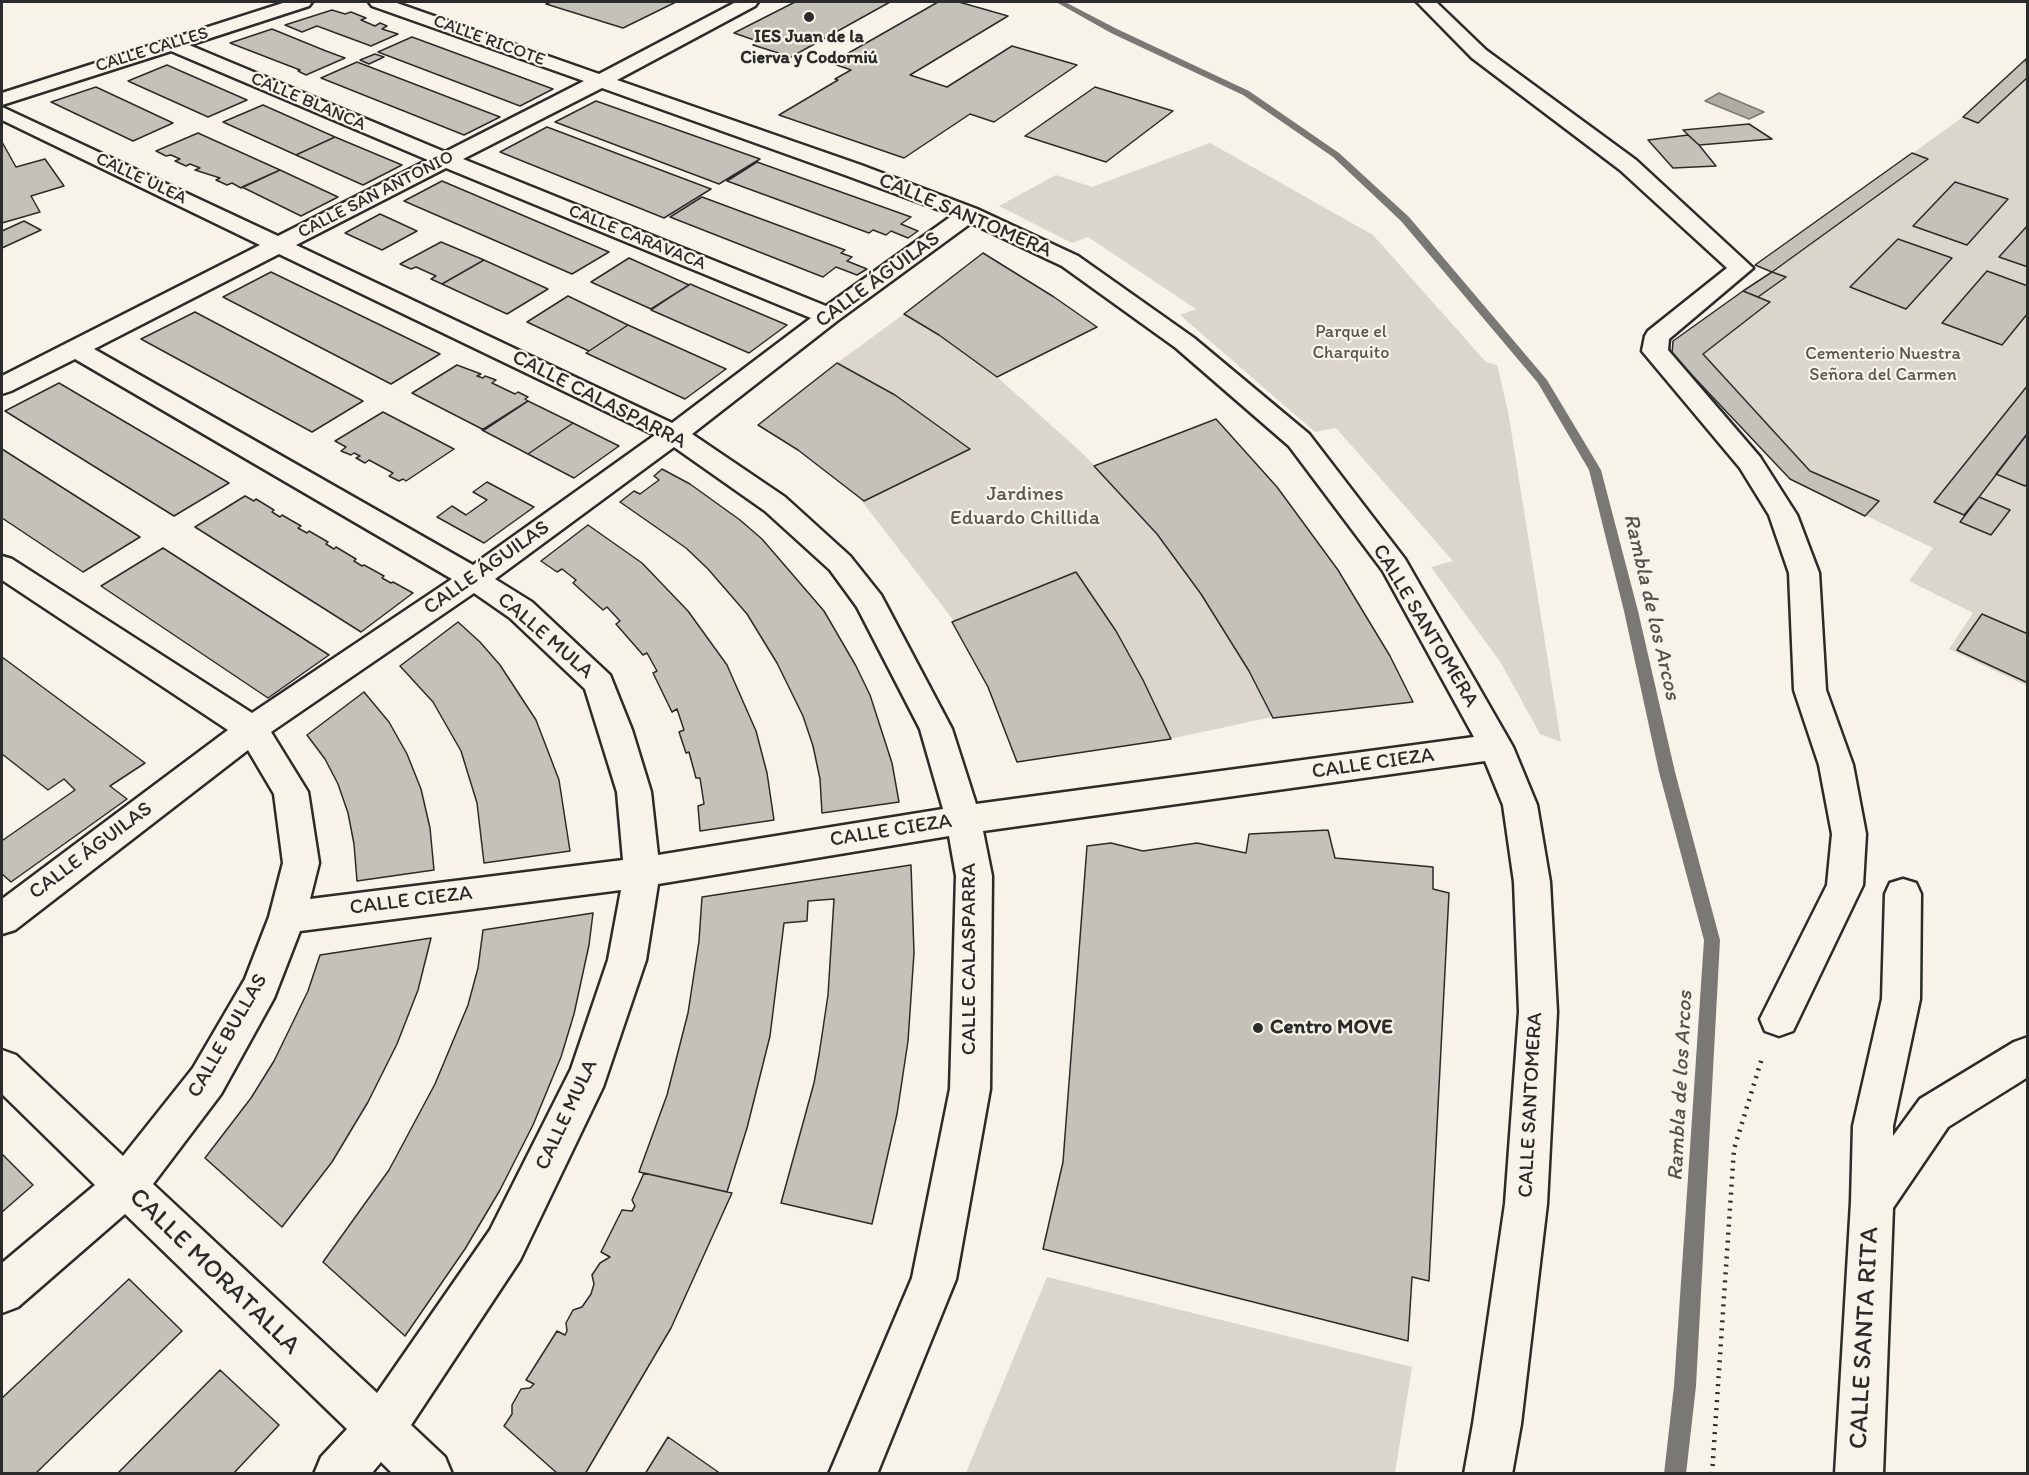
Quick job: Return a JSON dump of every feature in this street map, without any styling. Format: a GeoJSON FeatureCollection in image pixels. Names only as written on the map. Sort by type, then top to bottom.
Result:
{"type":"FeatureCollection","features":[{"type":"Feature","properties":{"kind":"street","name":"CALLE CALLES"},"geometry":{"type":"LineString","coordinates":[[2,99],[30,88],[303,2]]}},
{"type":"Feature","properties":{"kind":"street","name":"CALLE RICOTE"},"geometry":{"type":"LineString","coordinates":[[378,2],[600,81]]}},
{"type":"Feature","properties":{"kind":"street","name":"CALLE SAN ANTONIO"},"geometry":{"type":"LineString","coordinates":[[2,386],[600,81],[749,2]]}},
{"type":"Feature","properties":{"kind":"street"},"geometry":{"type":"LineString","coordinates":[[1426,2],[1479,54],[1628,165],[1741,268],[1657,336],[1655,351],[1678,382],[1750,463],[1782,515],[1804,573],[1810,690],[1836,765],[1849,834],[1845,885],[1779,1019]]}},
{"type":"Feature","properties":{"kind":"street","name":"CALLE BLANCA"},"geometry":{"type":"LineString","coordinates":[[171,44],[446,160]]}},
{"type":"Feature","properties":{"kind":"street","name":"CALLE SANTOMERA"},"geometry":{"type":"LineString","coordinates":[[600,81],[853,170],[969,214],[1070,261],[1185,343],[1299,440],[1395,566],[1497,747],[1520,805],[1532,882],[1538,1012],[1526,1203],[1497,1424],[1488,1473]]}},
{"type":"Feature","properties":{"kind":"street","name":"CALLE ULEA"},"geometry":{"type":"LineString","coordinates":[[2,113],[280,244]]}},
{"type":"Feature","properties":{"kind":"street","name":"CALLE CARAVACA"},"geometry":{"type":"LineString","coordinates":[[446,160],[828,316]]}},
{"type":"Feature","properties":{"kind":"street","name":"CALLE ÁGUILAS"},"geometry":{"type":"LineString","coordinates":[[2,919],[252,729],[474,579],[674,434],[828,316],[969,214]]}},
{"type":"Feature","properties":{"kind":"street","name":"CALLE CALASPARRA"},"geometry":{"type":"LineString","coordinates":[[280,244],[674,434],[775,504],[840,563],[870,602],[936,729],[964,819],[974,876],[970,1089],[934,1279],[853,1473]]}},
{"type":"Feature","properties":{"kind":"street","name":"CALLE MULA"},"geometry":{"type":"LineString","coordinates":[[74,348],[474,579],[521,610],[599,683],[616,730],[634,792],[642,872],[627,960],[589,1074],[505,1245],[380,1429],[338,1473]]}},
{"type":"Feature","properties":{"kind":"street","name":"CALLE BULLAS"},"geometry":{"type":"LineString","coordinates":[[2,566],[252,729],[291,792],[301,862],[287,917],[261,986],[207,1081],[125,1187],[2,1291]]}},
{"type":"Feature","properties":{"kind":"street","name":"CALLE CIEZA"},"geometry":{"type":"LineString","coordinates":[[287,917],[642,872],[964,819],[1497,747]]}},
{"type":"Feature","properties":{"kind":"street","name":"CALLE SANTA RITA"},"geometry":{"type":"LineString","coordinates":[[1858,1473],[1872,1202],[1873,1126],[1901,999],[1903,894]]}},
{"type":"Feature","properties":{"kind":"street"},"geometry":{"type":"LineString","coordinates":[[1872,1202],[1934,1113],[2028,1055]]}},
{"type":"Feature","properties":{"kind":"street","name":"CALLE MORATALLA"},"geometry":{"type":"LineString","coordinates":[[2,1068],[428,1473]]}},
{"type":"Feature","properties":{"kind":"path"},"geometry":{"type":"LineString","coordinates":[[1712,1473],[1734,1149],[1756,1070],[1779,1019]]}},
{"type":"Feature","properties":{"kind":"green space","name":"Cementerio Nuestra Señora del Carmen"},"geometry":{"type":"Polygon","coordinates":[[[2027,58],[2027,686],[1949,649],[1973,613],[1909,581],[1933,548],[1790,479],[1672,354],[1673,341],[1771,273],[1756,266],[1963,117],[2027,58]]]}},
{"type":"Feature","properties":{"kind":"green space","name":"Parque el Charquito"},"geometry":{"type":"Polygon","coordinates":[[[1210,143],[1373,235],[1486,362],[1497,365],[1508,411],[1561,742],[1540,734],[1501,663],[1431,567],[1453,561],[1336,428],[1315,432],[1180,315],[1196,309],[1088,237],[1072,243],[999,206],[1056,175],[1092,187],[1210,143]]]}},
{"type":"Feature","properties":{"kind":"green space","name":"Jardines Eduardo Chillida"},"geometry":{"type":"Polygon","coordinates":[[[904,314],[939,335],[997,377],[1103,474],[1157,534],[1201,594],[1249,671],[1272,717],[1170,739],[1155,703],[1129,654],[1076,573],[954,621],[861,500],[865,501],[970,448],[895,395],[837,363],[904,314]]]}},
{"type":"Feature","properties":{"kind":"green space"},"geometry":{"type":"Polygon","coordinates":[[[1047,1277],[1412,1367],[1395,1473],[966,1473],[1047,1277]]]}},
{"type":"Feature","properties":{"kind":"shaded area"},"geometry":{"type":"Polygon","coordinates":[[[1719,93],[1764,112],[1749,119],[1705,101],[1719,93]]]}},
{"type":"Feature","properties":{"kind":"building"},"geometry":{"type":"Polygon","coordinates":[[[551,2],[676,2],[623,28],[546,4],[551,2]]]}},
{"type":"Feature","properties":{"kind":"building"},"geometry":{"type":"Polygon","coordinates":[[[795,2],[890,2],[791,57],[753,45],[760,42],[734,33],[795,2]]]}},
{"type":"Feature","properties":{"kind":"building"},"geometry":{"type":"Polygon","coordinates":[[[938,2],[959,2],[1008,16],[910,75],[947,87],[1012,46],[1077,65],[994,122],[970,114],[904,158],[779,115],[851,70],[831,63],[938,2]]]}},
{"type":"Feature","properties":{"kind":"building"},"geometry":{"type":"Polygon","coordinates":[[[332,10],[345,14],[351,12],[366,18],[361,20],[375,26],[380,23],[387,26],[382,29],[398,34],[371,46],[317,26],[302,32],[285,25],[332,10]]]}},
{"type":"Feature","properties":{"kind":"building"},"geometry":{"type":"Polygon","coordinates":[[[272,29],[345,58],[306,75],[298,71],[300,70],[230,43],[272,29]]]}},
{"type":"Feature","properties":{"kind":"building"},"geometry":{"type":"Polygon","coordinates":[[[412,37],[553,89],[520,106],[378,52],[412,37]]]}},
{"type":"Feature","properties":{"kind":"building"},"geometry":{"type":"Polygon","coordinates":[[[375,54],[384,57],[369,64],[360,60],[375,54]]]}},
{"type":"Feature","properties":{"kind":"building"},"geometry":{"type":"Polygon","coordinates":[[[2026,59],[2028,77],[1978,123],[1963,117],[2026,59]]]}},
{"type":"Feature","properties":{"kind":"building"},"geometry":{"type":"Polygon","coordinates":[[[357,62],[500,117],[464,135],[321,78],[357,62]]]}},
{"type":"Feature","properties":{"kind":"building"},"geometry":{"type":"Polygon","coordinates":[[[167,65],[247,100],[208,117],[128,81],[167,65]]]}},
{"type":"Feature","properties":{"kind":"building"},"geometry":{"type":"Polygon","coordinates":[[[96,87],[173,123],[133,141],[51,102],[96,87]]]}},
{"type":"Feature","properties":{"kind":"building"},"geometry":{"type":"Polygon","coordinates":[[[1095,87],[1173,111],[1106,162],[1025,136],[1095,87]]]}},
{"type":"Feature","properties":{"kind":"building"},"geometry":{"type":"Polygon","coordinates":[[[596,101],[760,159],[719,184],[555,122],[596,101]]]}},
{"type":"Feature","properties":{"kind":"building"},"geometry":{"type":"Polygon","coordinates":[[[263,105],[335,137],[296,155],[223,122],[263,105]]]}},
{"type":"Feature","properties":{"kind":"building"},"geometry":{"type":"Polygon","coordinates":[[[1749,124],[1772,139],[1699,145],[1683,130],[1749,124]]]}},
{"type":"Feature","properties":{"kind":"building"},"geometry":{"type":"Polygon","coordinates":[[[547,127],[711,189],[664,218],[500,152],[547,127]]]}},
{"type":"Feature","properties":{"kind":"building"},"geometry":{"type":"Polygon","coordinates":[[[198,133],[280,170],[241,188],[232,183],[227,185],[216,180],[220,178],[195,170],[200,168],[190,164],[186,166],[175,161],[180,159],[156,151],[198,133]]]}},
{"type":"Feature","properties":{"kind":"building"},"geometry":{"type":"Polygon","coordinates":[[[1688,135],[1716,166],[1673,168],[1648,140],[1688,135]]]}},
{"type":"Feature","properties":{"kind":"building"},"geometry":{"type":"Polygon","coordinates":[[[335,137],[402,165],[363,185],[296,155],[335,137]]]}},
{"type":"Feature","properties":{"kind":"building"},"geometry":{"type":"Polygon","coordinates":[[[2,142],[16,167],[45,159],[64,186],[31,196],[40,212],[2,223],[2,142]]]}},
{"type":"Feature","properties":{"kind":"building"},"geometry":{"type":"Polygon","coordinates":[[[1912,153],[1928,159],[1772,272],[1755,265],[1912,153]]]}},
{"type":"Feature","properties":{"kind":"building"},"geometry":{"type":"Polygon","coordinates":[[[757,162],[911,217],[901,224],[918,231],[908,238],[891,231],[886,235],[873,230],[869,233],[727,181],[757,162]]]}},
{"type":"Feature","properties":{"kind":"building"},"geometry":{"type":"Polygon","coordinates":[[[280,170],[338,197],[301,216],[242,187],[280,170]]]}},
{"type":"Feature","properties":{"kind":"building"},"geometry":{"type":"Polygon","coordinates":[[[442,181],[609,252],[572,274],[404,201],[442,181]]]}},
{"type":"Feature","properties":{"kind":"building"},"geometry":{"type":"Polygon","coordinates":[[[1955,182],[2008,199],[1967,245],[1913,226],[1955,182]]]}},
{"type":"Feature","properties":{"kind":"building"},"geometry":{"type":"Polygon","coordinates":[[[702,197],[845,250],[841,253],[852,257],[847,261],[867,269],[857,275],[836,267],[823,277],[670,217],[702,197]]]}},
{"type":"Feature","properties":{"kind":"building"},"geometry":{"type":"Polygon","coordinates":[[[380,214],[417,231],[382,250],[345,233],[380,214]]]}},
{"type":"Feature","properties":{"kind":"building"},"geometry":{"type":"Polygon","coordinates":[[[24,221],[41,230],[2,248],[2,231],[24,221]]]}},
{"type":"Feature","properties":{"kind":"building"},"geometry":{"type":"Polygon","coordinates":[[[2028,225],[2028,267],[1999,257],[2028,225]]]}},
{"type":"Feature","properties":{"kind":"building"},"geometry":{"type":"Polygon","coordinates":[[[1898,239],[1952,258],[1906,309],[1850,287],[1898,239]]]}},
{"type":"Feature","properties":{"kind":"building"},"geometry":{"type":"Polygon","coordinates":[[[441,242],[484,260],[442,284],[431,279],[436,276],[416,267],[411,269],[400,264],[441,242]]]}},
{"type":"Feature","properties":{"kind":"building"},"geometry":{"type":"Polygon","coordinates":[[[983,253],[1097,327],[997,377],[939,335],[904,314],[983,253]]]}},
{"type":"Feature","properties":{"kind":"building"},"geometry":{"type":"Polygon","coordinates":[[[629,258],[689,285],[651,309],[591,282],[629,258]]]}},
{"type":"Feature","properties":{"kind":"building"},"geometry":{"type":"Polygon","coordinates":[[[484,260],[548,289],[507,314],[442,284],[484,260]]]}},
{"type":"Feature","properties":{"kind":"building"},"geometry":{"type":"Polygon","coordinates":[[[1987,271],[2028,286],[2028,313],[2002,345],[1942,323],[1987,271]]]}},
{"type":"Feature","properties":{"kind":"building"},"geometry":{"type":"Polygon","coordinates":[[[271,272],[440,354],[391,384],[223,297],[271,272]]]}},
{"type":"Feature","properties":{"kind":"building"},"geometry":{"type":"Polygon","coordinates":[[[1772,272],[1786,277],[1758,297],[1743,291],[1772,272]]]}},
{"type":"Feature","properties":{"kind":"building"},"geometry":{"type":"Polygon","coordinates":[[[690,284],[787,325],[749,353],[651,310],[690,284]]]}},
{"type":"Feature","properties":{"kind":"building"},"geometry":{"type":"Polygon","coordinates":[[[1743,291],[1770,302],[1703,354],[1810,471],[1879,501],[1865,516],[1790,479],[1672,354],[1673,341],[1743,291]]]}},
{"type":"Feature","properties":{"kind":"building"},"geometry":{"type":"Polygon","coordinates":[[[568,296],[628,325],[589,351],[527,322],[568,296]]]}},
{"type":"Feature","properties":{"kind":"building"},"geometry":{"type":"Polygon","coordinates":[[[195,312],[363,401],[312,432],[141,339],[195,312]]]}},
{"type":"Feature","properties":{"kind":"building"},"geometry":{"type":"Polygon","coordinates":[[[628,325],[726,369],[685,399],[586,353],[628,325]]]}},
{"type":"Feature","properties":{"kind":"building"},"geometry":{"type":"Polygon","coordinates":[[[837,363],[895,395],[970,449],[864,501],[798,450],[758,425],[837,363]]]}},
{"type":"Feature","properties":{"kind":"building"},"geometry":{"type":"Polygon","coordinates":[[[457,365],[481,374],[477,376],[496,380],[492,383],[515,394],[518,392],[528,397],[525,399],[528,401],[484,430],[412,393],[457,365]]]}},
{"type":"Feature","properties":{"kind":"building"},"geometry":{"type":"Polygon","coordinates":[[[59,383],[229,483],[174,516],[5,411],[59,383]]]}},
{"type":"Feature","properties":{"kind":"building"},"geometry":{"type":"Polygon","coordinates":[[[2028,385],[2028,433],[1979,497],[1964,515],[1934,502],[2028,385]]]}},
{"type":"Feature","properties":{"kind":"building"},"geometry":{"type":"Polygon","coordinates":[[[528,401],[573,423],[528,454],[482,430],[528,401]]]}},
{"type":"Feature","properties":{"kind":"building"},"geometry":{"type":"Polygon","coordinates":[[[383,412],[454,449],[406,481],[403,479],[399,481],[389,476],[393,473],[369,460],[365,463],[356,458],[360,456],[354,453],[351,455],[341,451],[346,447],[335,441],[383,412]]]}},
{"type":"Feature","properties":{"kind":"building"},"geometry":{"type":"Polygon","coordinates":[[[1216,419],[1277,487],[1338,570],[1390,656],[1413,702],[1273,718],[1249,671],[1201,594],[1157,534],[1094,466],[1216,419]]]}},
{"type":"Feature","properties":{"kind":"building"},"geometry":{"type":"Polygon","coordinates":[[[573,423],[619,446],[574,478],[528,454],[573,423]]]}},
{"type":"Feature","properties":{"kind":"building"},"geometry":{"type":"Polygon","coordinates":[[[2027,434],[2028,483],[2025,486],[1996,474],[2027,434]]]}},
{"type":"Feature","properties":{"kind":"building"},"geometry":{"type":"Polygon","coordinates":[[[2,449],[140,537],[83,572],[2,518],[2,449]]]}},
{"type":"Feature","properties":{"kind":"building"},"geometry":{"type":"Polygon","coordinates":[[[662,469],[690,484],[762,539],[824,611],[870,695],[892,763],[899,802],[822,813],[820,779],[813,746],[803,716],[777,663],[747,614],[708,569],[686,548],[620,502],[634,491],[640,494],[659,480],[654,476],[662,469]]]}},
{"type":"Feature","properties":{"kind":"building"},"geometry":{"type":"Polygon","coordinates":[[[487,482],[534,507],[484,543],[437,517],[452,506],[466,515],[487,500],[473,492],[487,482]]]}},
{"type":"Feature","properties":{"kind":"building"},"geometry":{"type":"Polygon","coordinates":[[[245,496],[254,501],[256,499],[274,510],[272,512],[280,517],[282,515],[301,526],[298,528],[307,533],[309,531],[328,542],[326,544],[334,549],[336,547],[356,559],[354,561],[362,566],[384,576],[382,578],[413,593],[361,632],[195,527],[245,496]]]}},
{"type":"Feature","properties":{"kind":"building"},"geometry":{"type":"Polygon","coordinates":[[[1979,497],[2010,510],[1991,535],[1960,522],[1979,497]]]}},
{"type":"Feature","properties":{"kind":"building"},"geometry":{"type":"Polygon","coordinates":[[[588,525],[642,563],[688,611],[727,665],[756,731],[767,773],[774,820],[700,831],[698,806],[704,804],[700,778],[696,778],[689,752],[686,753],[679,732],[684,730],[677,709],[672,712],[653,673],[657,671],[647,653],[643,655],[616,624],[620,621],[607,607],[603,610],[573,583],[576,580],[562,569],[557,572],[541,561],[588,525]]]}},
{"type":"Feature","properties":{"kind":"building"},"geometry":{"type":"Polygon","coordinates":[[[163,548],[329,655],[268,698],[101,586],[163,548]]]}},
{"type":"Feature","properties":{"kind":"building"},"geometry":{"type":"Polygon","coordinates":[[[1076,572],[1116,631],[1143,680],[1171,739],[1017,762],[988,687],[952,622],[1076,572]]]}},
{"type":"Feature","properties":{"kind":"building"},"geometry":{"type":"Polygon","coordinates":[[[1982,614],[2028,634],[2028,683],[1957,650],[1982,614]]]}},
{"type":"Feature","properties":{"kind":"building"},"geometry":{"type":"Polygon","coordinates":[[[458,622],[500,665],[536,720],[559,780],[570,851],[484,863],[477,803],[461,751],[433,702],[400,666],[458,622]]]}},
{"type":"Feature","properties":{"kind":"building"},"geometry":{"type":"Polygon","coordinates":[[[2,657],[145,763],[110,786],[127,799],[11,882],[2,874],[2,839],[75,790],[64,779],[48,790],[2,754],[2,657]]]}},
{"type":"Feature","properties":{"kind":"building"},"geometry":{"type":"Polygon","coordinates":[[[364,692],[389,722],[407,754],[421,789],[430,828],[434,870],[357,881],[354,844],[348,813],[338,784],[325,759],[307,735],[364,692]]]}},
{"type":"Feature","properties":{"kind":"building","name":"Centro MOVE"},"geometry":{"type":"Polygon","coordinates":[[[1328,830],[1335,858],[1433,867],[1433,889],[1449,893],[1429,1281],[1412,1277],[1408,1341],[1043,1249],[1063,1162],[1087,846],[1111,843],[1143,851],[1197,843],[1246,853],[1249,834],[1328,830]]]}},
{"type":"Feature","properties":{"kind":"building"},"geometry":{"type":"Polygon","coordinates":[[[911,865],[914,953],[908,1041],[897,1114],[872,1224],[781,1203],[814,1083],[819,1055],[828,995],[834,899],[808,901],[807,921],[784,923],[770,1036],[747,1128],[727,1192],[639,1172],[667,1095],[688,1013],[699,941],[702,897],[911,865]]]}},
{"type":"Feature","properties":{"kind":"building"},"geometry":{"type":"Polygon","coordinates":[[[593,913],[589,945],[574,1014],[561,1057],[533,1125],[500,1190],[465,1249],[405,1336],[323,1262],[389,1170],[435,1084],[468,1005],[478,968],[483,930],[593,913]]]}},
{"type":"Feature","properties":{"kind":"building"},"geometry":{"type":"Polygon","coordinates":[[[431,938],[418,990],[397,1044],[368,1102],[332,1162],[282,1227],[205,1158],[251,1098],[274,1061],[308,991],[320,955],[431,938]]]}},
{"type":"Feature","properties":{"kind":"building"},"geometry":{"type":"Polygon","coordinates":[[[2,1154],[33,1185],[2,1212],[2,1154]]]}},
{"type":"Feature","properties":{"kind":"building"},"geometry":{"type":"Polygon","coordinates":[[[644,1173],[732,1193],[671,1328],[585,1474],[558,1474],[504,1426],[512,1414],[512,1405],[521,1389],[530,1388],[534,1384],[526,1380],[557,1331],[565,1335],[566,1323],[573,1310],[582,1307],[591,1294],[594,1284],[592,1275],[600,1263],[610,1257],[601,1252],[622,1210],[632,1211],[635,1206],[632,1200],[644,1173]]]}},
{"type":"Feature","properties":{"kind":"building"},"geometry":{"type":"Polygon","coordinates":[[[129,1279],[182,1331],[35,1474],[2,1474],[2,1398],[129,1279]]]}},
{"type":"Feature","properties":{"kind":"building"},"geometry":{"type":"Polygon","coordinates":[[[220,1370],[279,1425],[233,1474],[117,1474],[220,1370]]]}},
{"type":"Feature","properties":{"kind":"building"},"geometry":{"type":"Polygon","coordinates":[[[668,1437],[721,1474],[645,1474],[668,1437]]]}},
{"type":"Feature","properties":{"kind":"waterway","name":"Rambla de los Arcos"},"geometry":{"type":"LineString","coordinates":[[1060,2],[1114,31],[1246,93],[1336,155],[1405,219],[1543,382],[1595,470],[1631,611],[1667,772],[1712,940],[1685,1386],[1675,1474]]}},
{"type":"Feature","properties":{"kind":"place","name":"IES Juan de la Cierva y Codorniú"},"geometry":{"type":"Point","coordinates":[809,17]}},
{"type":"Feature","properties":{"kind":"place","name":"Centro MOVE"},"geometry":{"type":"Point","coordinates":[1258,1028]}}]}
